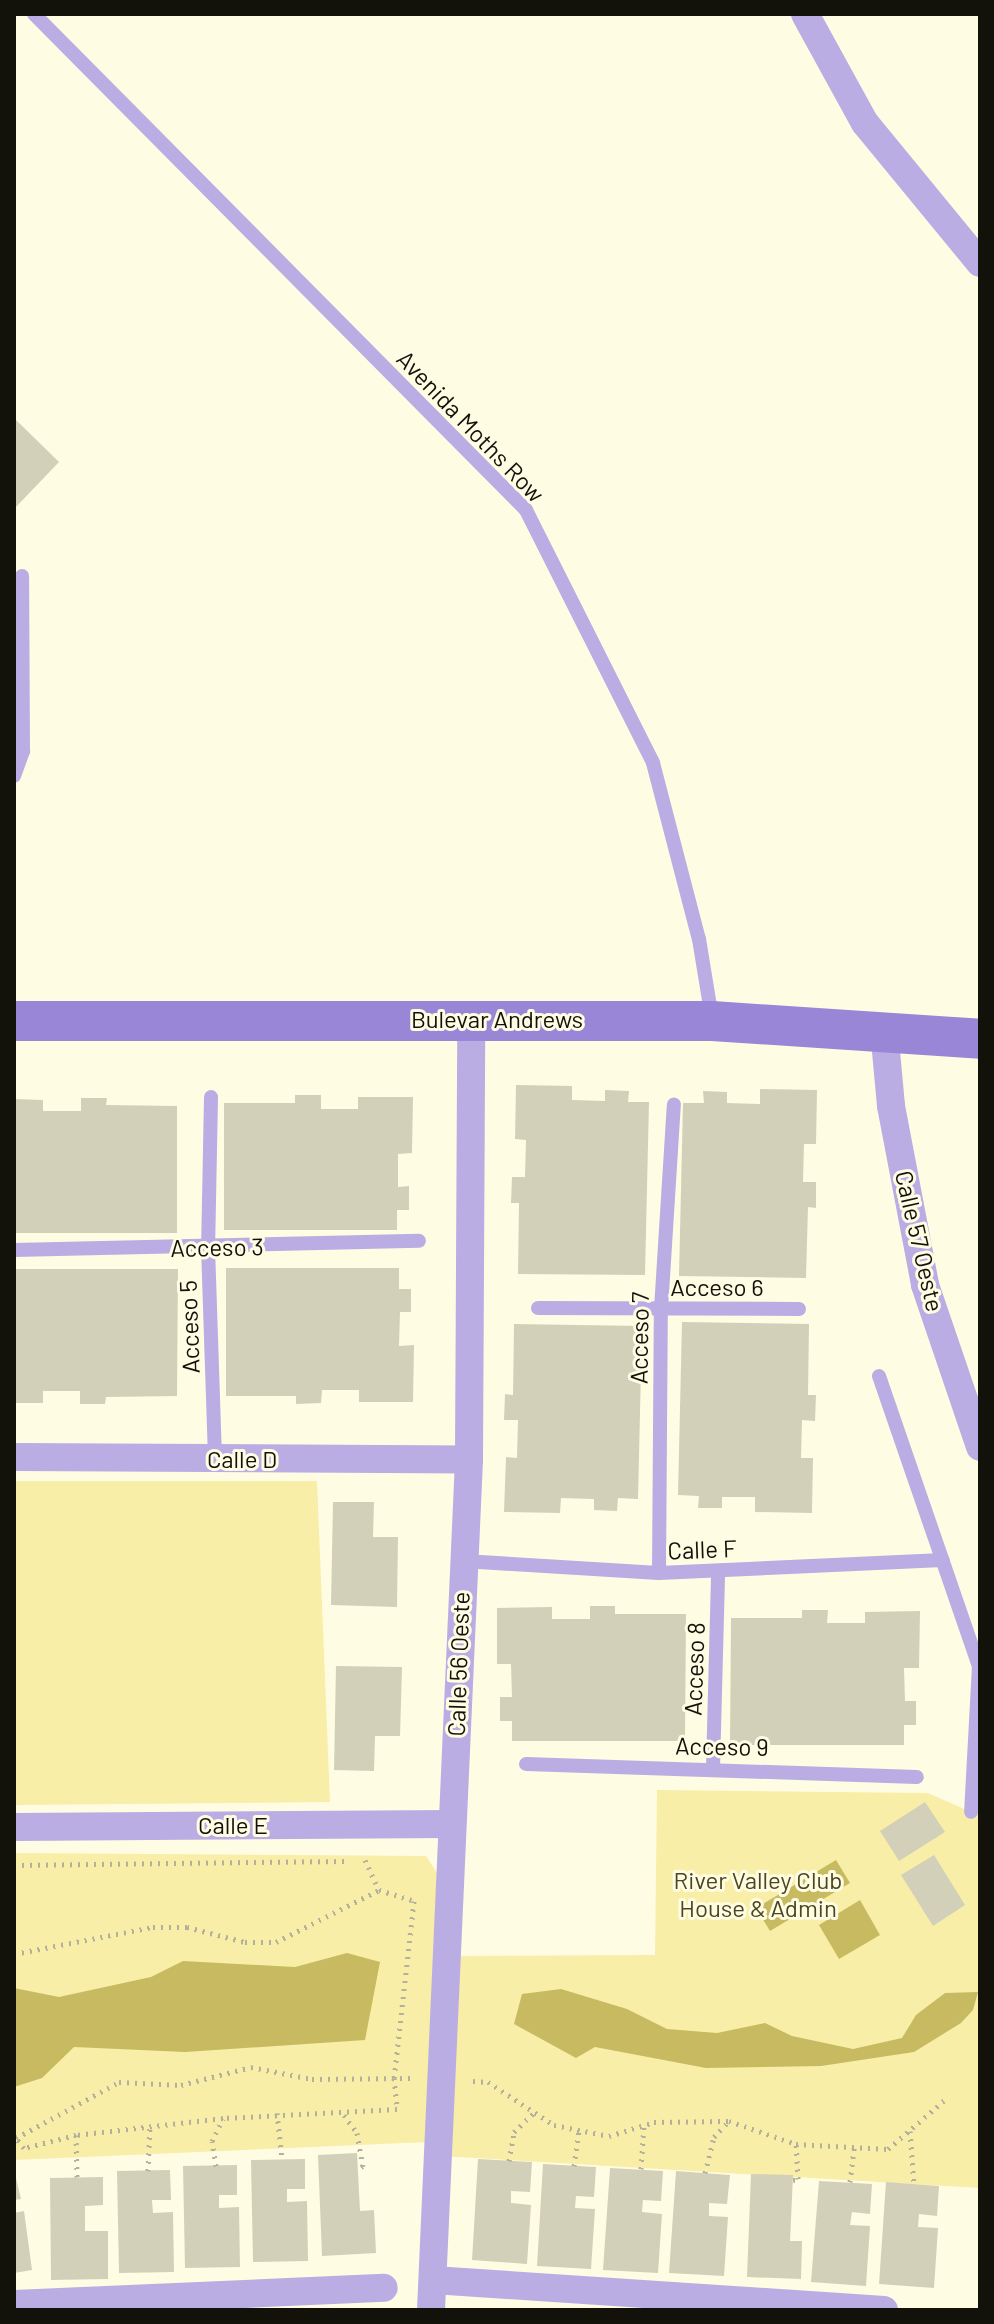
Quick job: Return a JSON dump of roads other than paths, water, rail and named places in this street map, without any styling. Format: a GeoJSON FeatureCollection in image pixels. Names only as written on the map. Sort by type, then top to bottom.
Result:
{"type":"FeatureCollection","features":[{"type":"Feature","properties":{"kind":"main road","name":"Bulevar Andrews"},"geometry":{"type":"LineString","coordinates":[[14,1021],[471,1018],[712,1021],[884,1030],[980,1039]]}},
{"type":"Feature","properties":{"kind":"street"},"geometry":{"type":"LineString","coordinates":[[805,14],[865,123],[980,263]]}},
{"type":"Feature","properties":{"kind":"street","name":"Calle 56 Oeste"},"geometry":{"type":"LineString","coordinates":[[431,2310],[469,1459],[471,1018]]}},
{"type":"Feature","properties":{"kind":"street","name":"Calle 57 Oeste"},"geometry":{"type":"LineString","coordinates":[[884,1030],[891,1106],[925,1285],[980,1447]]}},
{"type":"Feature","properties":{"kind":"street","name":"Calle D"},"geometry":{"type":"LineString","coordinates":[[14,1457],[469,1459]]}},
{"type":"Feature","properties":{"kind":"street","name":"Calle E"},"geometry":{"type":"LineString","coordinates":[[14,1827],[452,1824]]}},
{"type":"Feature","properties":{"kind":"street"},"geometry":{"type":"LineString","coordinates":[[433,2280],[884,2310]]}},
{"type":"Feature","properties":{"kind":"street"},"geometry":{"type":"LineString","coordinates":[[14,2304],[384,2288]]}},
{"type":"Feature","properties":{"kind":"lane","name":"Avenida Moths Row"},"geometry":{"type":"LineString","coordinates":[[34,14],[526,510],[653,763],[699,939],[712,1021]]}},
{"type":"Feature","properties":{"kind":"lane"},"geometry":{"type":"LineString","coordinates":[[14,776],[23,751],[22,576]]}},
{"type":"Feature","properties":{"kind":"lane","name":"Acceso 5"},"geometry":{"type":"LineString","coordinates":[[211,1097],[208,1247],[215,1459]]}},
{"type":"Feature","properties":{"kind":"lane","name":"Acceso 7"},"geometry":{"type":"LineString","coordinates":[[659,1573],[661,1309],[674,1104]]}},
{"type":"Feature","properties":{"kind":"lane","name":"Acceso 3"},"geometry":{"type":"LineString","coordinates":[[14,1250],[419,1241]]}},
{"type":"Feature","properties":{"kind":"lane","name":"Acceso 6"},"geometry":{"type":"LineString","coordinates":[[538,1308],[799,1309]]}},
{"type":"Feature","properties":{"kind":"lane"},"geometry":{"type":"LineString","coordinates":[[879,1376],[979,1666],[971,1812]]}},
{"type":"Feature","properties":{"kind":"lane","name":"Calle F"},"geometry":{"type":"LineString","coordinates":[[463,1561],[659,1573],[943,1560]]}},
{"type":"Feature","properties":{"kind":"lane","name":"Acceso 8"},"geometry":{"type":"LineString","coordinates":[[713,1768],[718,1571]]}},
{"type":"Feature","properties":{"kind":"lane","name":"Acceso 9"},"geometry":{"type":"LineString","coordinates":[[526,1764],[917,1777]]}},
{"type":"Feature","properties":{"kind":"park label","name":"River Valley Club House & Admin"},"geometry":{"type":"Point","coordinates":[758,1894]}}]}
